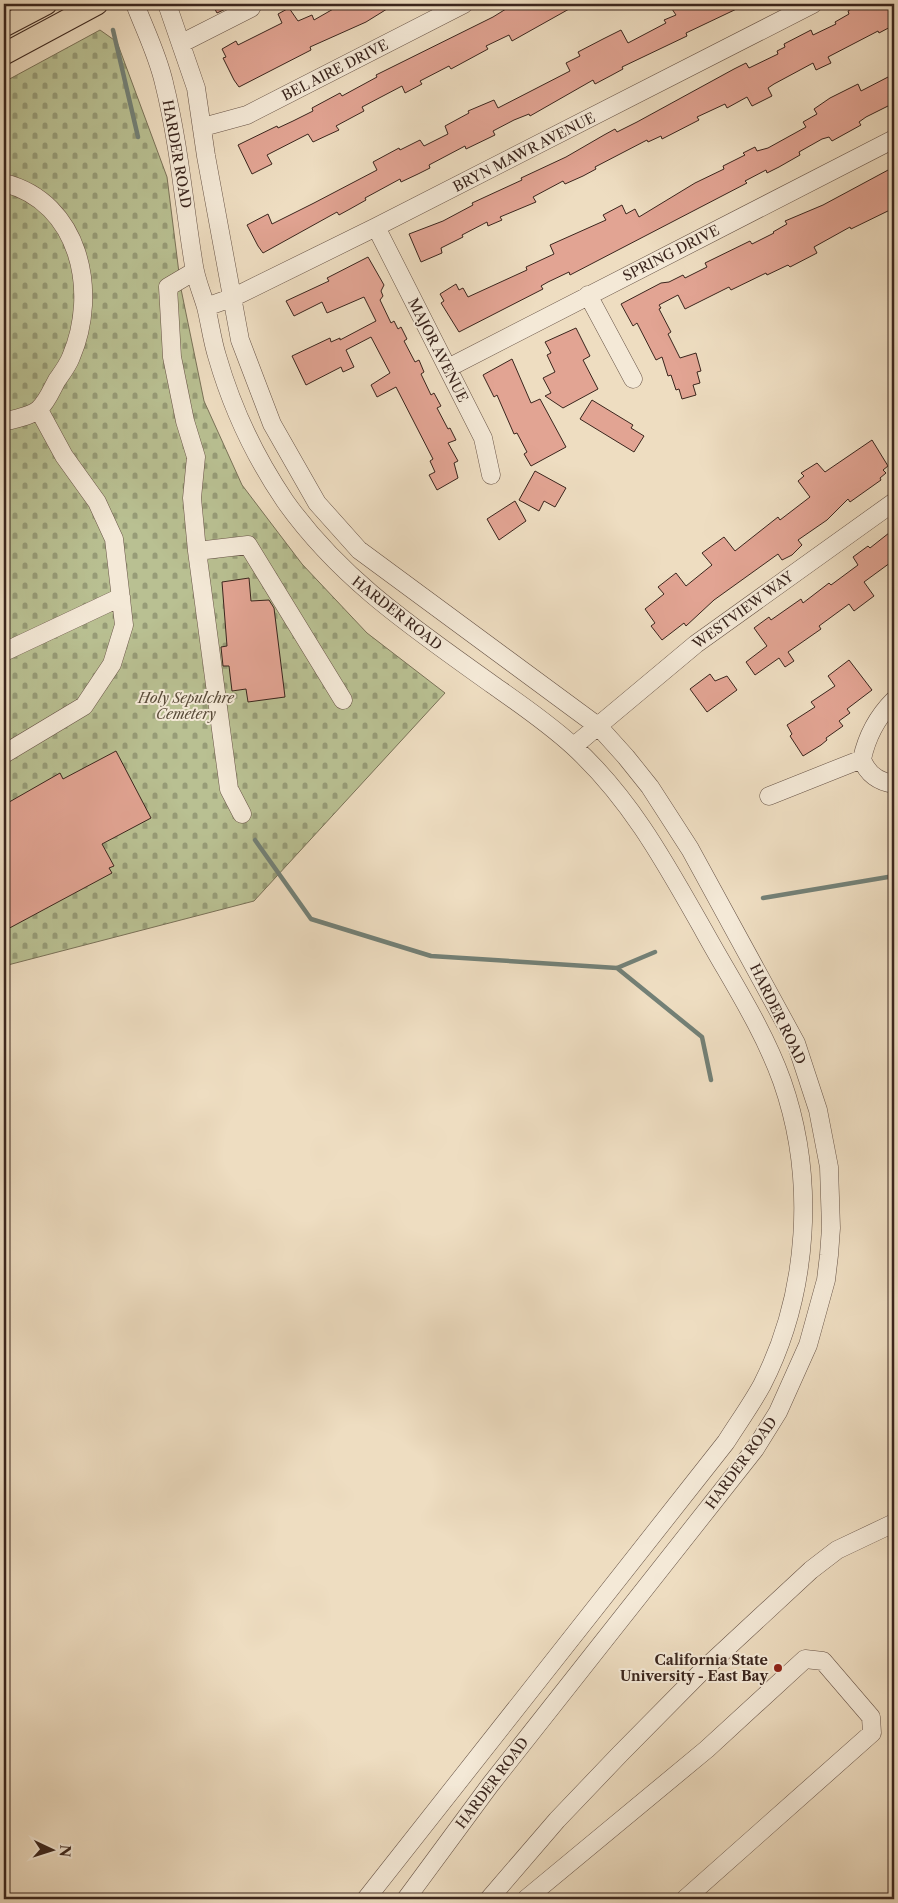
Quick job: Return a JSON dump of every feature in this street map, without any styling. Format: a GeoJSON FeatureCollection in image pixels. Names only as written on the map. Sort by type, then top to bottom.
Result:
{"type":"FeatureCollection","features":[{"type":"Feature","properties":{"kind":"main road"},"geometry":{"type":"LineString","coordinates":[[6,20],[46,4]]}},
{"type":"Feature","properties":{"kind":"main road"},"geometry":{"type":"LineString","coordinates":[[4,54],[97,4]]}},
{"type":"Feature","properties":{"kind":"street","name":"HARDER ROAD"},"geometry":{"type":"LineString","coordinates":[[135,4],[164,79],[176,139],[195,271],[206,307],[216,353],[241,425],[285,500],[329,555],[358,584],[392,612],[546,722],[606,777],[632,810],[659,850],[769,1051],[790,1109],[801,1168],[804,1203],[798,1272],[790,1312],[763,1383],[726,1442],[366,1899]]}},
{"type":"Feature","properties":{"kind":"street","name":"HARDER ROAD"},"geometry":{"type":"LineString","coordinates":[[167,4],[196,88],[206,156],[234,297],[240,340],[256,387],[272,424],[317,503],[359,550],[599,727],[626,757],[672,819],[796,1043],[818,1110],[828,1167],[831,1228],[826,1280],[808,1345],[794,1380],[778,1412],[755,1449],[490,1785],[406,1899]]}},
{"type":"Feature","properties":{"kind":"street"},"geometry":{"type":"LineString","coordinates":[[182,44],[251,8],[253,4]]}},
{"type":"Feature","properties":{"kind":"street","name":"BEL AIRE DRIVE"},"geometry":{"type":"LineString","coordinates":[[202,126],[247,115],[464,4]]}},
{"type":"Feature","properties":{"kind":"street","name":"BRYN MAWR AVENUE"},"geometry":{"type":"LineString","coordinates":[[234,297],[376,227],[813,4]]}},
{"type":"Feature","properties":{"kind":"street","name":"SPRING DRIVE"},"geometry":{"type":"LineString","coordinates":[[448,368],[894,139]]}},
{"type":"Feature","properties":{"kind":"street"},"geometry":{"type":"LineString","coordinates":[[4,183],[16,186],[40,199],[60,217],[74,243],[82,275],[82,316],[71,357],[39,410],[4,422]]}},
{"type":"Feature","properties":{"kind":"street","name":"MAJOR AVENUE"},"geometry":{"type":"LineString","coordinates":[[376,227],[483,438],[491,475]]}},
{"type":"Feature","properties":{"kind":"street"},"geometry":{"type":"LineString","coordinates":[[195,271],[168,287],[172,357],[185,420],[196,457],[192,498],[197,551],[229,790],[242,814]]}},
{"type":"Feature","properties":{"kind":"street"},"geometry":{"type":"LineString","coordinates":[[588,295],[633,379]]}},
{"type":"Feature","properties":{"kind":"street"},"geometry":{"type":"LineString","coordinates":[[206,307],[234,297]]}},
{"type":"Feature","properties":{"kind":"street"},"geometry":{"type":"LineString","coordinates":[[4,754],[84,706],[112,664],[124,625],[114,539],[97,502],[64,456],[39,410]]}},
{"type":"Feature","properties":{"kind":"street","name":"WESTVIEW WAY"},"geometry":{"type":"LineString","coordinates":[[599,727],[696,644],[894,502]]}},
{"type":"Feature","properties":{"kind":"street"},"geometry":{"type":"LineString","coordinates":[[197,551],[248,545],[343,700]]}},
{"type":"Feature","properties":{"kind":"street"},"geometry":{"type":"LineString","coordinates":[[4,652],[121,597]]}},
{"type":"Feature","properties":{"kind":"street"},"geometry":{"type":"LineString","coordinates":[[894,700],[881,714],[866,741],[862,759],[865,768],[883,782],[894,784]]}},
{"type":"Feature","properties":{"kind":"street"},"geometry":{"type":"LineString","coordinates":[[574,746],[599,727]]}},
{"type":"Feature","properties":{"kind":"street"},"geometry":{"type":"LineString","coordinates":[[769,796],[862,759]]}},
{"type":"Feature","properties":{"kind":"street"},"geometry":{"type":"LineString","coordinates":[[489,1899],[557,1820],[702,1671],[811,1570],[837,1550],[894,1523]]}},
{"type":"Feature","properties":{"kind":"street"},"geometry":{"type":"LineString","coordinates":[[526,1899],[707,1749],[805,1659],[823,1661],[871,1717],[872,1733],[685,1899]]}},
{"type":"Feature","properties":{"kind":"green space","name":"Holy Sepulchre Cemetery"},"geometry":{"type":"Polygon","coordinates":[[[100,30],[117,42],[167,177],[181,289],[204,401],[242,485],[302,564],[367,633],[445,693],[254,901],[4,966],[4,82],[100,30]]]}},
{"type":"Feature","properties":{"kind":"building"},"geometry":{"type":"Polygon","coordinates":[[[212,4],[236,4],[217,13],[212,4]]]}},
{"type":"Feature","properties":{"kind":"building"},"geometry":{"type":"Polygon","coordinates":[[[342,4],[395,4],[366,22],[310,47],[311,50],[239,87],[223,58],[226,57],[222,49],[236,41],[238,45],[282,23],[278,14],[289,8],[298,21],[312,15],[314,20],[342,4]]]}},
{"type":"Feature","properties":{"kind":"building"},"geometry":{"type":"Polygon","coordinates":[[[514,4],[578,4],[512,41],[509,35],[486,46],[488,49],[451,69],[449,66],[420,81],[422,84],[405,93],[402,86],[362,107],[364,111],[336,126],[339,130],[313,142],[308,134],[267,155],[272,164],[252,174],[238,145],[313,111],[312,108],[340,93],[342,96],[377,77],[376,75],[493,17],[514,4]]]}},
{"type":"Feature","properties":{"kind":"building"},"geometry":{"type":"Polygon","coordinates":[[[682,4],[747,4],[686,33],[687,36],[622,67],[623,69],[595,84],[593,80],[530,116],[529,114],[514,120],[493,131],[495,135],[466,149],[465,146],[429,165],[430,168],[401,182],[400,179],[339,215],[337,212],[263,253],[258,246],[247,225],[268,214],[272,224],[314,203],[377,170],[373,162],[399,148],[400,150],[420,140],[424,146],[448,134],[445,126],[469,113],[468,111],[494,100],[498,108],[570,71],[566,63],[580,56],[578,52],[603,39],[621,30],[628,43],[666,23],[664,20],[676,15],[672,9],[682,4]]]}},
{"type":"Feature","properties":{"kind":"building"},"geometry":{"type":"Polygon","coordinates":[[[860,4],[894,4],[894,25],[879,33],[878,31],[828,57],[831,63],[816,70],[813,63],[774,84],[768,88],[772,96],[752,106],[747,97],[727,108],[725,104],[697,117],[699,120],[662,139],[661,136],[648,142],[647,140],[595,167],[596,169],[583,176],[565,184],[563,181],[533,197],[536,202],[500,217],[502,220],[488,226],[487,222],[462,235],[463,237],[441,248],[442,253],[421,262],[409,234],[443,221],[473,205],[472,203],[522,180],[521,178],[566,157],[615,129],[617,132],[637,122],[746,63],[749,68],[778,54],[777,51],[785,47],[784,44],[811,30],[813,35],[836,24],[835,22],[849,14],[848,11],[860,4]]]}},
{"type":"Feature","properties":{"kind":"building"},"geometry":{"type":"Polygon","coordinates":[[[890,76],[894,85],[894,103],[866,117],[859,122],[861,125],[832,141],[829,137],[822,139],[799,152],[800,155],[779,167],[767,173],[766,170],[745,181],[747,183],[570,275],[569,272],[548,282],[541,286],[543,289],[459,332],[441,303],[444,301],[440,294],[456,284],[459,290],[463,288],[468,297],[527,270],[526,267],[554,254],[550,245],[606,220],[603,215],[622,205],[626,214],[635,209],[639,217],[695,183],[724,169],[723,166],[745,155],[743,153],[755,147],[757,151],[768,148],[806,127],[803,122],[817,114],[814,109],[830,98],[858,84],[861,91],[890,76]]]}},
{"type":"Feature","properties":{"kind":"building"},"geometry":{"type":"Polygon","coordinates":[[[890,169],[894,169],[894,208],[851,229],[850,227],[814,247],[817,253],[790,267],[788,265],[767,275],[766,273],[731,290],[729,287],[685,309],[678,295],[659,305],[661,308],[659,309],[671,332],[668,334],[680,358],[696,353],[701,371],[697,372],[700,383],[693,385],[696,395],[682,399],[679,389],[676,390],[671,375],[668,376],[662,357],[656,360],[637,323],[633,326],[621,304],[661,283],[669,282],[683,275],[685,278],[707,267],[705,263],[750,241],[752,244],[774,233],[787,224],[785,221],[823,205],[890,169]]]}},
{"type":"Feature","properties":{"kind":"building"},"geometry":{"type":"Polygon","coordinates":[[[368,257],[384,285],[381,291],[383,296],[380,300],[391,323],[394,321],[398,329],[401,327],[407,339],[404,341],[415,362],[419,360],[424,372],[421,374],[431,395],[434,393],[441,406],[437,408],[456,440],[448,443],[458,461],[454,463],[458,478],[437,490],[429,475],[435,472],[430,461],[433,459],[396,387],[377,397],[371,385],[390,373],[371,337],[346,350],[354,367],[343,372],[341,367],[306,385],[292,356],[330,338],[331,342],[340,338],[340,340],[376,321],[364,297],[327,313],[322,302],[294,316],[286,301],[329,281],[327,278],[368,257]]]}},
{"type":"Feature","properties":{"kind":"building"},"geometry":{"type":"Polygon","coordinates":[[[576,328],[590,356],[583,360],[598,389],[563,408],[545,396],[551,393],[543,378],[555,372],[547,355],[551,353],[545,342],[576,328]]]}},
{"type":"Feature","properties":{"kind":"building"},"geometry":{"type":"Polygon","coordinates":[[[512,359],[531,403],[540,399],[566,447],[531,466],[524,454],[527,452],[517,433],[514,434],[497,395],[494,397],[483,375],[512,359]]]}},
{"type":"Feature","properties":{"kind":"building"},"geometry":{"type":"Polygon","coordinates":[[[592,400],[633,425],[631,428],[644,436],[634,452],[580,419],[592,400]]]}},
{"type":"Feature","properties":{"kind":"building"},"geometry":{"type":"Polygon","coordinates":[[[872,440],[888,466],[883,470],[886,473],[880,478],[881,480],[850,502],[848,499],[827,520],[798,540],[802,545],[792,555],[782,560],[778,554],[714,600],[686,626],[684,623],[662,640],[651,626],[655,623],[645,609],[664,594],[658,587],[676,573],[686,586],[712,565],[702,553],[724,537],[735,551],[778,517],[780,520],[810,497],[798,481],[804,476],[801,473],[817,463],[825,472],[872,440]]]}},
{"type":"Feature","properties":{"kind":"building"},"geometry":{"type":"Polygon","coordinates":[[[535,471],[566,488],[555,507],[544,501],[539,511],[519,500],[535,471]]]}},
{"type":"Feature","properties":{"kind":"building"},"geometry":{"type":"Polygon","coordinates":[[[515,501],[526,521],[499,540],[487,519],[515,501]]]}},
{"type":"Feature","properties":{"kind":"building"},"geometry":{"type":"Polygon","coordinates":[[[894,529],[894,560],[864,582],[874,596],[854,611],[849,604],[819,626],[821,629],[788,652],[794,661],[785,667],[779,658],[755,675],[746,662],[767,646],[754,628],[769,617],[771,620],[801,599],[803,603],[829,583],[831,585],[858,565],[853,557],[868,546],[870,548],[894,529]]]}},
{"type":"Feature","properties":{"kind":"building"},"geometry":{"type":"Polygon","coordinates":[[[249,578],[251,601],[269,600],[274,608],[285,697],[248,702],[246,689],[232,691],[229,666],[223,666],[221,647],[227,646],[222,582],[249,578]]]}},
{"type":"Feature","properties":{"kind":"building"},"geometry":{"type":"Polygon","coordinates":[[[849,660],[872,690],[847,709],[850,713],[839,721],[843,726],[826,738],[827,740],[821,745],[803,756],[790,736],[792,734],[787,725],[815,707],[811,702],[835,686],[828,676],[849,660]]]}},
{"type":"Feature","properties":{"kind":"building"},"geometry":{"type":"Polygon","coordinates":[[[710,674],[715,681],[727,676],[737,690],[707,712],[690,689],[710,674]]]}},
{"type":"Feature","properties":{"kind":"building"},"geometry":{"type":"Polygon","coordinates":[[[116,751],[151,818],[102,844],[114,866],[109,868],[112,873],[4,931],[4,805],[60,773],[63,779],[116,751]]]}},
{"type":"Feature","properties":{"kind":"waterway"},"geometry":{"type":"LineString","coordinates":[[113,30],[138,137]]}},
{"type":"Feature","properties":{"kind":"waterway"},"geometry":{"type":"LineString","coordinates":[[255,840],[311,919],[431,956],[617,968],[655,952]]}},
{"type":"Feature","properties":{"kind":"waterway"},"geometry":{"type":"LineString","coordinates":[[763,898],[894,876]]}},
{"type":"Feature","properties":{"kind":"waterway"},"geometry":{"type":"LineString","coordinates":[[617,968],[702,1037],[711,1080]]}},
{"type":"Feature","properties":{"kind":"place","name":"California State University - East Bay"},"geometry":{"type":"Point","coordinates":[778,1668]}}]}
